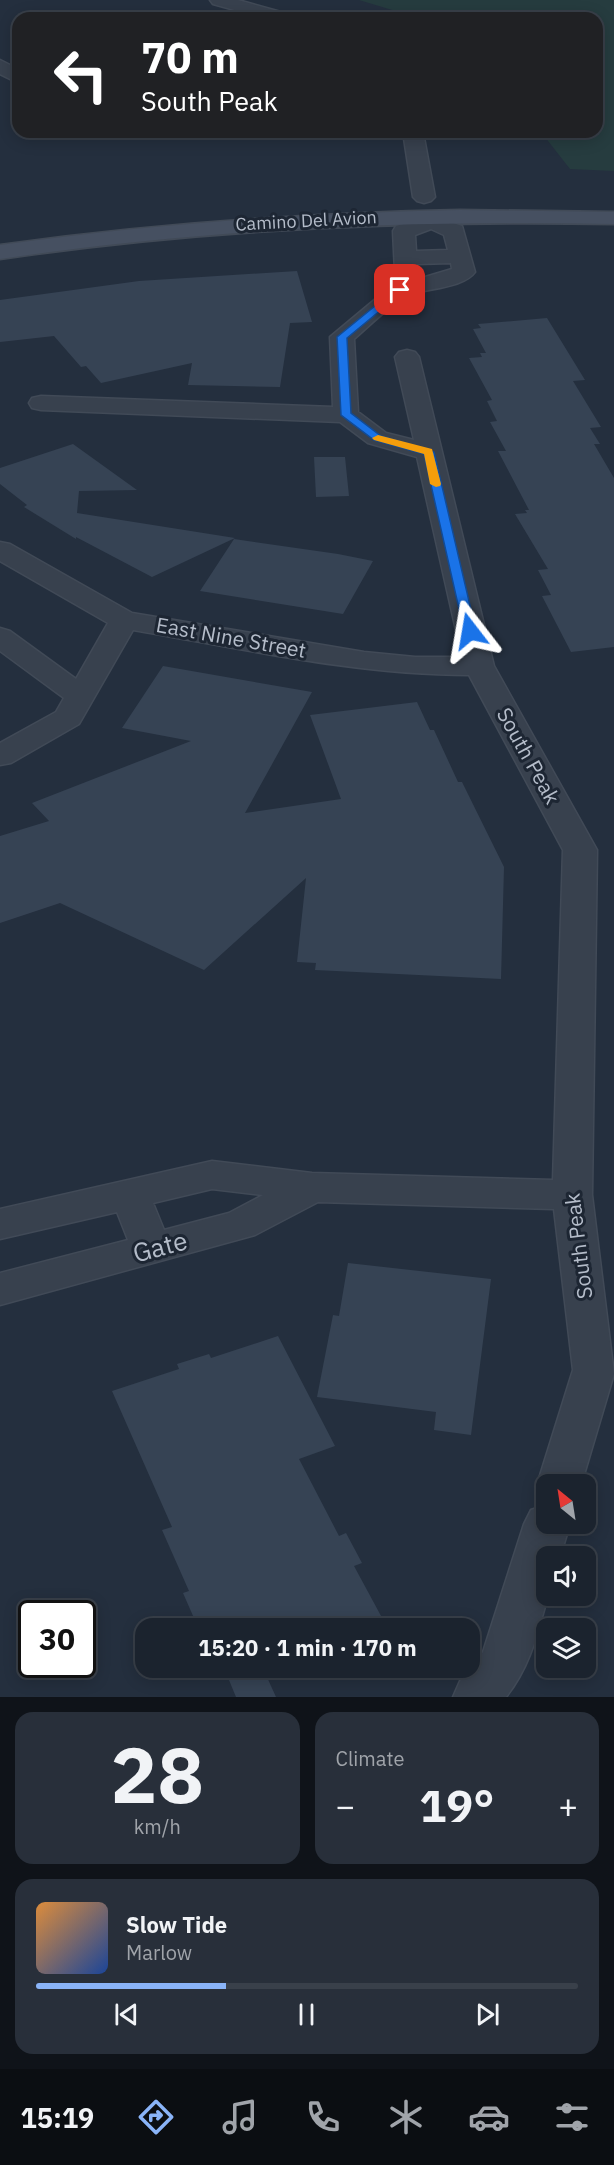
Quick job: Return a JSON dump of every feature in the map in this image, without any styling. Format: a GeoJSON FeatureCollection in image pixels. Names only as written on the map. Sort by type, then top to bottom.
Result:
{"type":"FeatureCollection","features":[{"type":"Feature","properties":{"kind":"main road","name":"Camino Del Avion"},"geometry":{"type":"LineString","coordinates":[[0,252],[178,229],[430,211],[614,202]]}},
{"type":"Feature","properties":{"kind":"main road","name":"Camino Del Avion"},"geometry":{"type":"LineString","coordinates":[[0,232],[108,219],[234,208],[430,211],[614,218]]}},
{"type":"Feature","properties":{"kind":"street"},"geometry":{"type":"LineString","coordinates":[[219,0],[261,12]]}},
{"type":"Feature","properties":{"kind":"street"},"geometry":{"type":"LineString","coordinates":[[346,415],[342,337],[400,290],[440,281],[464,272],[454,231],[430,211],[414,138]]}},
{"type":"Feature","properties":{"kind":"street"},"geometry":{"type":"LineString","coordinates":[[400,290],[406,272],[404,231],[430,211]]}},
{"type":"Feature","properties":{"kind":"street"},"geometry":{"type":"LineString","coordinates":[[405,258],[461,256]]}},
{"type":"Feature","properties":{"kind":"street","name":"South Peak"},"geometry":{"type":"LineString","coordinates":[[407,357],[479,666],[580,850],[572,1195],[594,1370],[562,1474]]}},
{"type":"Feature","properties":{"kind":"street"},"geometry":{"type":"LineString","coordinates":[[42,403],[346,415],[377,438],[429,452]]}},
{"type":"Feature","properties":{"kind":"street","name":"East Nine Street"},"geometry":{"type":"LineString","coordinates":[[0,550],[124,620],[364,661],[415,666],[479,666]]}},
{"type":"Feature","properties":{"kind":"street"},"geometry":{"type":"LineString","coordinates":[[0,756],[68,718],[124,620]]}},
{"type":"Feature","properties":{"kind":"street"},"geometry":{"type":"LineString","coordinates":[[0,637],[80,696]]}},
{"type":"Feature","properties":{"kind":"street","name":"Gate"},"geometry":{"type":"LineString","coordinates":[[0,1224],[212,1175],[312,1187],[572,1195]]}},
{"type":"Feature","properties":{"kind":"street","name":"Gate"},"geometry":{"type":"LineString","coordinates":[[0,1289],[241,1225],[312,1187]]}},
{"type":"Feature","properties":{"kind":"street"},"geometry":{"type":"LineString","coordinates":[[129,1194],[152,1249]]}},
{"type":"Feature","properties":{"kind":"street"},"geometry":{"type":"LineString","coordinates":[[477,1697],[504,1664],[544,1534]]}},
{"type":"Feature","properties":{"kind":"green space"},"geometry":{"type":"Polygon","coordinates":[[[359,0],[614,0],[614,171],[570,169],[546,138],[603,138],[603,12],[399,12],[359,0]]]}},
{"type":"Feature","properties":{"kind":"building"},"geometry":{"type":"Polygon","coordinates":[[[297,271],[312,322],[290,323],[280,387],[188,385],[192,363],[101,383],[86,366],[81,367],[54,336],[0,342],[0,300],[139,281],[297,271]]]}},
{"type":"Feature","properties":{"kind":"building"},"geometry":{"type":"Polygon","coordinates":[[[547,318],[585,380],[573,381],[601,427],[590,428],[600,444],[594,444],[614,478],[614,647],[571,652],[542,596],[551,595],[538,570],[548,569],[515,514],[527,513],[525,510],[529,510],[498,451],[506,451],[490,422],[497,421],[487,401],[492,400],[469,358],[482,357],[480,353],[486,353],[473,329],[481,328],[478,324],[547,318]]]}},
{"type":"Feature","properties":{"kind":"building"},"geometry":{"type":"Polygon","coordinates":[[[73,444],[137,490],[79,491],[77,513],[235,538],[152,577],[76,537],[76,539],[24,507],[27,505],[0,484],[0,468],[73,444]]]}},
{"type":"Feature","properties":{"kind":"building"},"geometry":{"type":"Polygon","coordinates":[[[314,457],[345,457],[349,496],[316,497],[314,457]]]}},
{"type":"Feature","properties":{"kind":"building"},"geometry":{"type":"Polygon","coordinates":[[[234,539],[373,561],[343,614],[200,591],[234,539]]]}},
{"type":"Feature","properties":{"kind":"building"},"geometry":{"type":"Polygon","coordinates":[[[163,666],[312,692],[245,813],[341,799],[310,715],[417,702],[430,730],[434,730],[458,782],[462,782],[504,867],[501,979],[315,970],[316,963],[297,962],[306,878],[204,970],[60,903],[0,923],[0,836],[49,821],[32,803],[191,741],[122,728],[163,666]]]}},
{"type":"Feature","properties":{"kind":"building"},"geometry":{"type":"Polygon","coordinates":[[[348,1263],[491,1279],[471,1435],[434,1430],[436,1412],[317,1397],[333,1315],[339,1316],[348,1263]]]}},
{"type":"Feature","properties":{"kind":"building"},"geometry":{"type":"Polygon","coordinates":[[[278,1336],[335,1446],[299,1459],[339,1536],[346,1533],[362,1563],[354,1566],[382,1618],[194,1618],[183,1593],[189,1591],[162,1530],[172,1527],[112,1391],[179,1369],[177,1364],[209,1354],[211,1358],[278,1336]]]}},
{"type":"Feature","properties":{"kind":"building"},"geometry":{"type":"Polygon","coordinates":[[[228,1678],[267,1678],[276,1697],[236,1697],[228,1678]]]}},
{"type":"Feature","properties":{"kind":"slow traffic"},"geometry":{"type":"LineString","coordinates":[[378,438],[429,452],[436,484]]}},
{"type":"Feature","properties":{"kind":"route"},"geometry":{"type":"LineString","coordinates":[[400,290],[342,337],[346,415],[377,438],[429,452],[470,631]]}}]}
